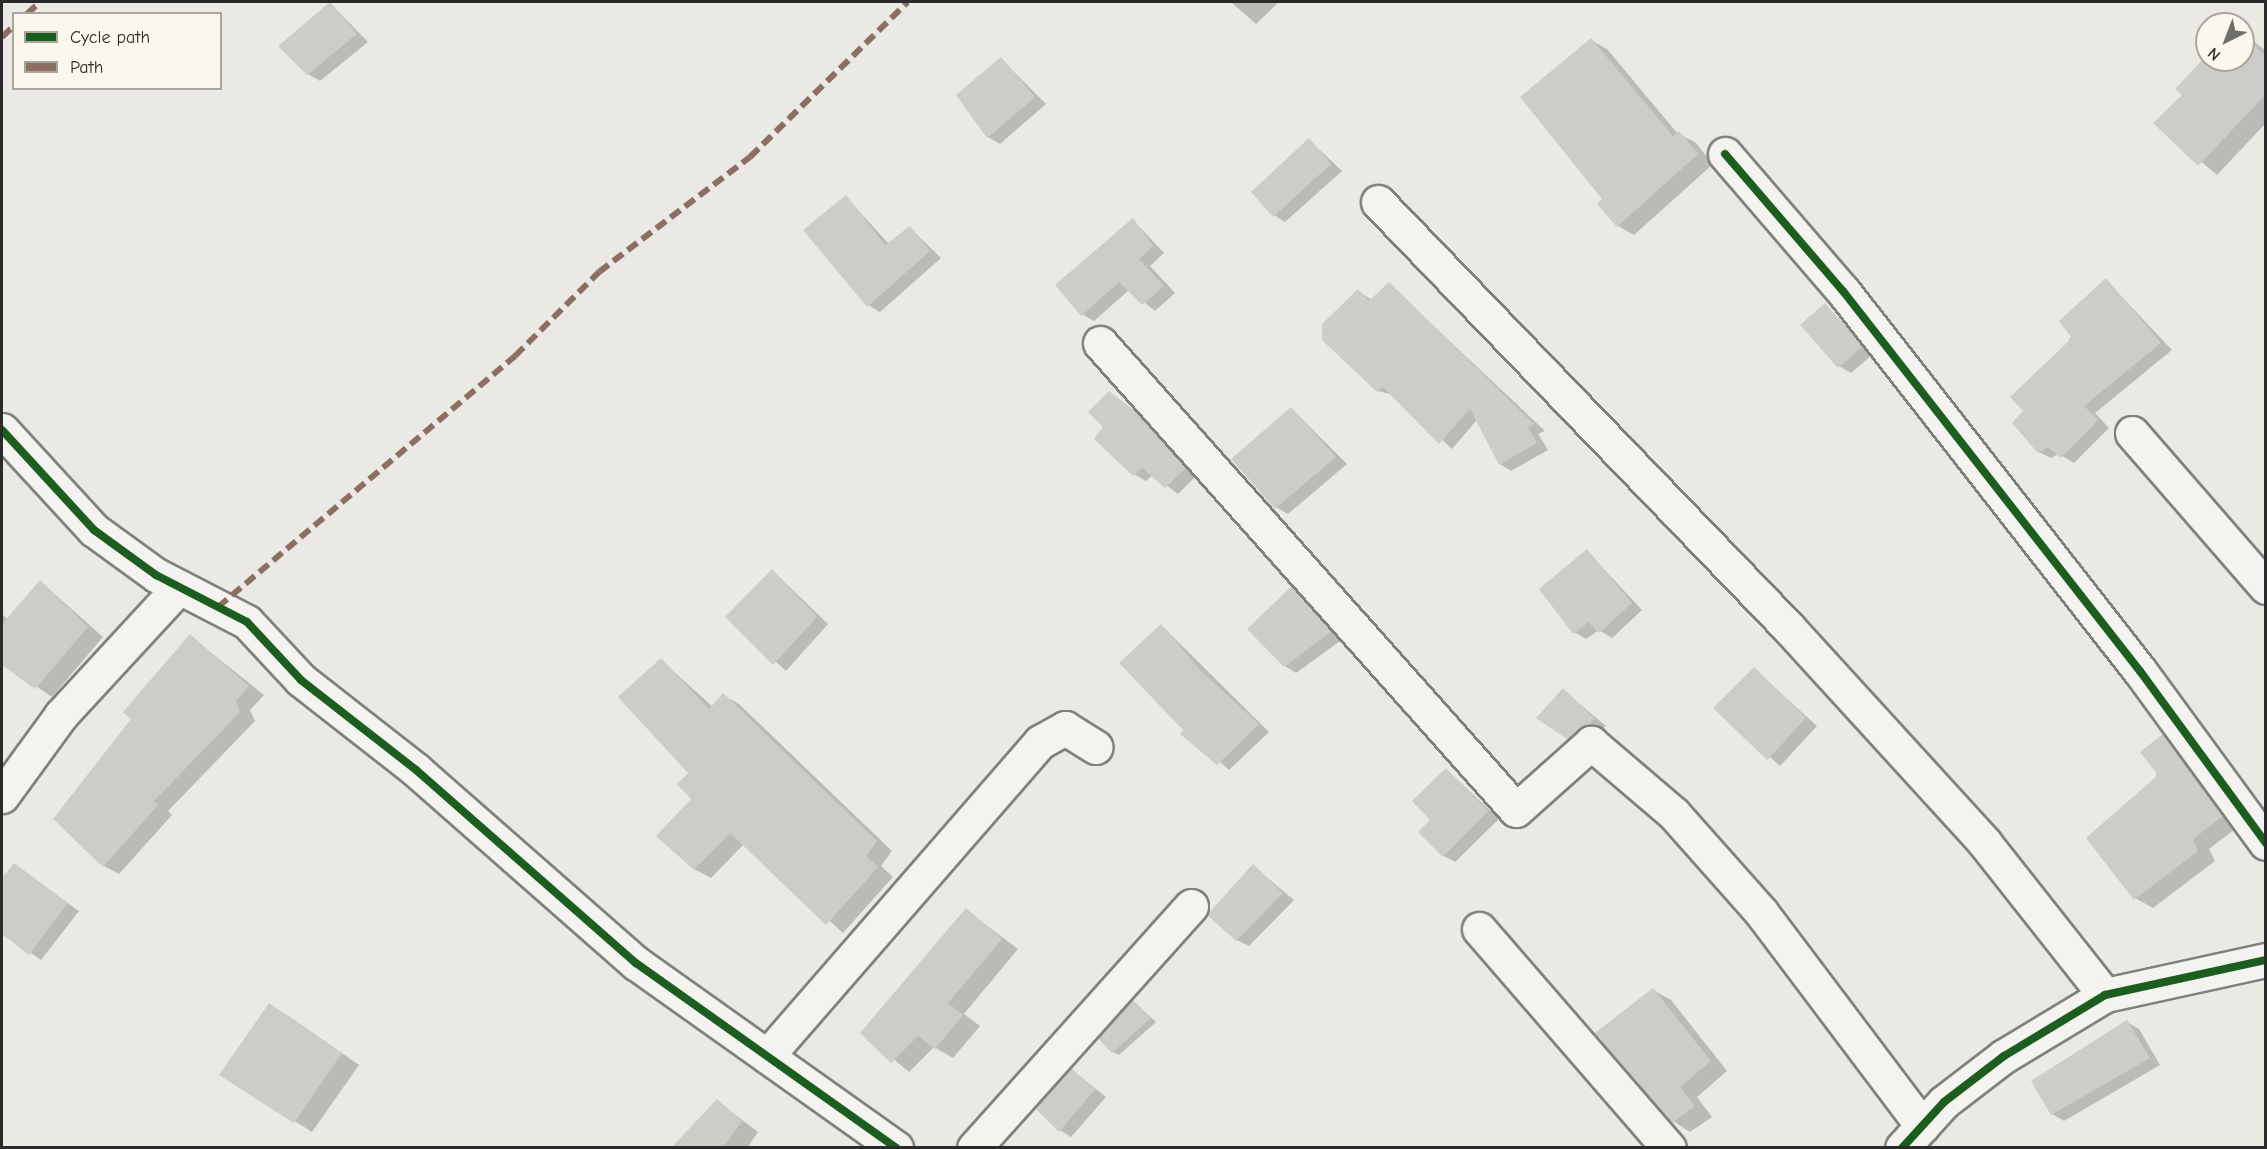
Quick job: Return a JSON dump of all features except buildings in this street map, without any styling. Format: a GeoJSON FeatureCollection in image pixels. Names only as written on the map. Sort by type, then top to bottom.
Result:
{"type":"FeatureCollection","features":[{"type":"Feature","properties":{"kind":"street"},"geometry":{"type":"LineString","coordinates":[[1725,154],[1843,291],[2140,670],[2265,843]]}},
{"type":"Feature","properties":{"kind":"street"},"geometry":{"type":"LineString","coordinates":[[1378,202],[1788,627],[1984,842],[2105,995]]}},
{"type":"Feature","properties":{"kind":"street"},"geometry":{"type":"LineString","coordinates":[[1100,343],[1516,810],[1591,743],[1674,814],[1761,912],[1912,1137],[1944,1102],[2004,1056],[2105,995],[2265,960]]}},
{"type":"Feature","properties":{"kind":"street"},"geometry":{"type":"LineString","coordinates":[[2,430],[94,530],[179,586],[247,622],[301,680],[442,791],[636,963],[890,1146]]}},
{"type":"Feature","properties":{"kind":"street"},"geometry":{"type":"LineString","coordinates":[[2132,433],[2265,587]]}},
{"type":"Feature","properties":{"kind":"street"},"geometry":{"type":"LineString","coordinates":[[2,796],[61,715],[179,586]]}},
{"type":"Feature","properties":{"kind":"street"},"geometry":{"type":"LineString","coordinates":[[767,1056],[1040,742],[1065,728],[1096,747]]}},
{"type":"Feature","properties":{"kind":"street"},"geometry":{"type":"LineString","coordinates":[[974,1148],[1191,906]]}},
{"type":"Feature","properties":{"kind":"street"},"geometry":{"type":"LineString","coordinates":[[1479,929],[1669,1148]]}},
{"type":"Feature","properties":{"kind":"marked path"},"geometry":{"type":"LineString","coordinates":[[29,12],[40,2]]}},
{"type":"Feature","properties":{"kind":"marked path"},"geometry":{"type":"LineString","coordinates":[[218,607],[515,356],[599,272],[750,157],[908,2]]}},
{"type":"Feature","properties":{"kind":"marked path"},"geometry":{"type":"LineString","coordinates":[[2,37],[12,28]]}},
{"type":"Feature","properties":{"kind":"cycle path"},"geometry":{"type":"LineString","coordinates":[[1725,154],[1843,291],[2140,671],[2266,843]]}},
{"type":"Feature","properties":{"kind":"cycle path"},"geometry":{"type":"LineString","coordinates":[[2,430],[94,530],[156,575],[247,622],[301,680],[416,770],[636,963],[896,1148]]}},
{"type":"Feature","properties":{"kind":"cycle path"},"geometry":{"type":"LineString","coordinates":[[1902,1148],[1944,1102],[2004,1056],[2105,995],[2266,960]]}}]}
